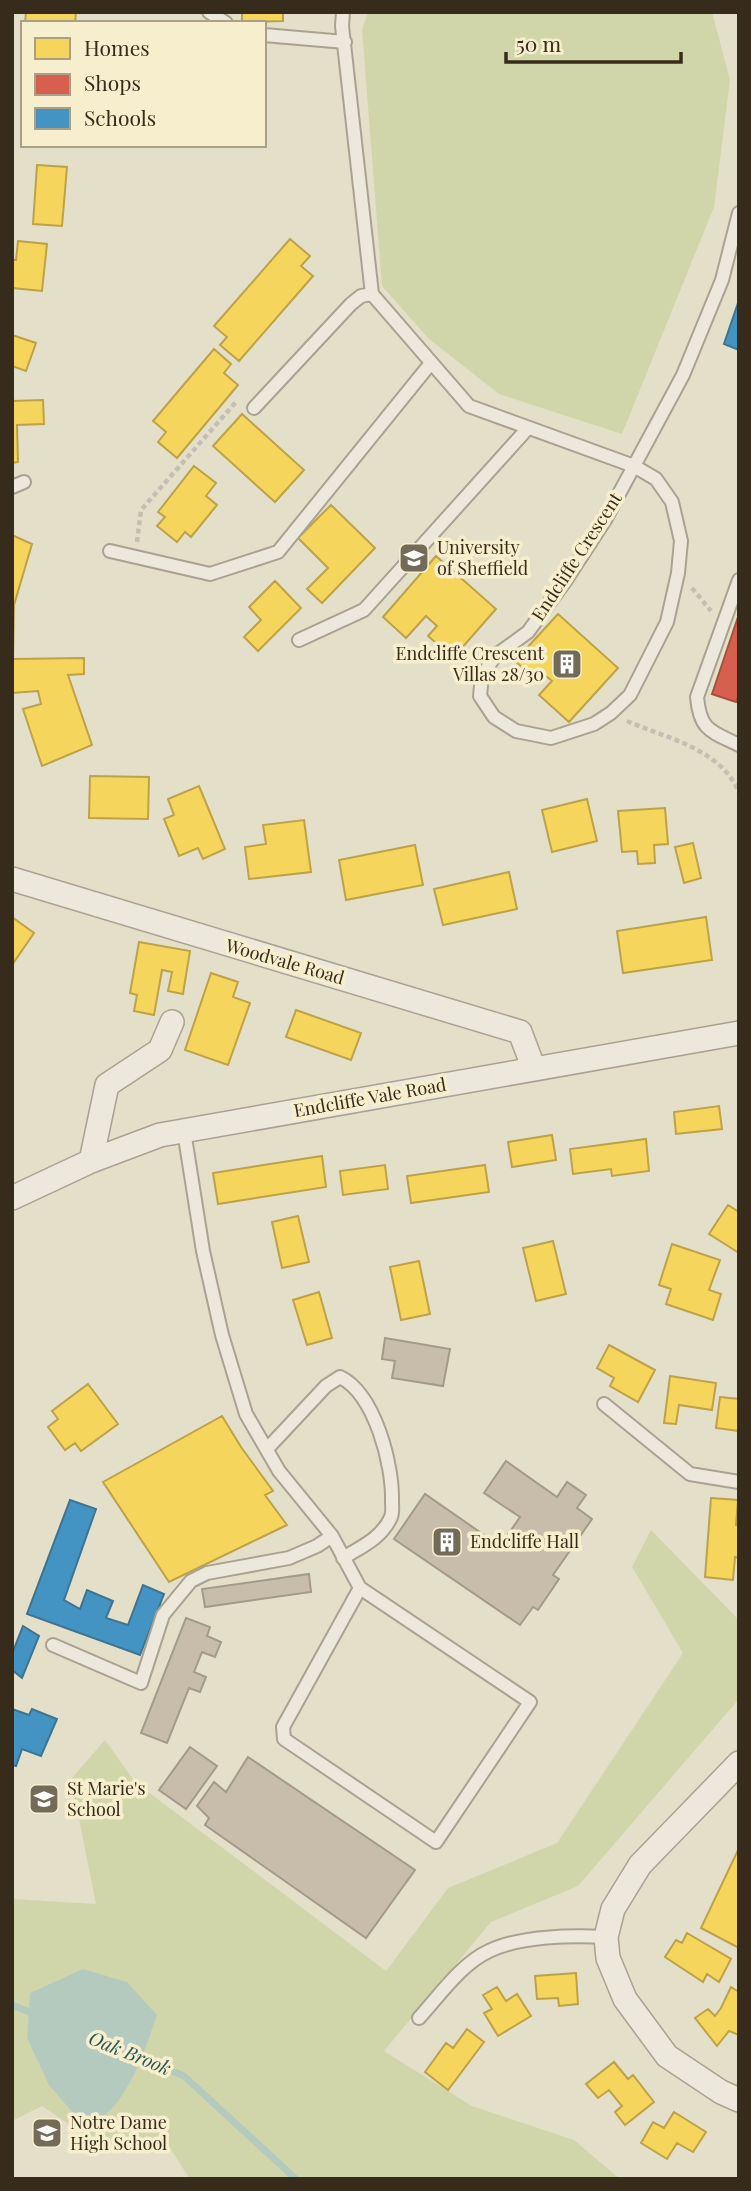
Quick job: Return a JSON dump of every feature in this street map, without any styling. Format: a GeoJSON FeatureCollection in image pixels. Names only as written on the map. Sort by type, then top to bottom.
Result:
{"type":"FeatureCollection","features":[{"type":"Feature","properties":{"kind":"street","name":"Woodvale Road"},"geometry":{"type":"LineString","coordinates":[[12,879],[520,1032],[534,1069]]}},
{"type":"Feature","properties":{"kind":"street"},"geometry":{"type":"LineString","coordinates":[[91,1161],[107,1085],[160,1050],[172,1022]]}},
{"type":"Feature","properties":{"kind":"street","name":"Endcliffe Vale Road"},"geometry":{"type":"LineString","coordinates":[[12,1198],[91,1161],[160,1135],[739,1033]]}},
{"type":"Feature","properties":{"kind":"street"},"geometry":{"type":"LineString","coordinates":[[739,1763],[640,1865],[613,1909],[606,1937],[608,1958],[625,1999],[667,2056],[721,2092],[739,2100]]}},
{"type":"Feature","properties":{"kind":"lane"},"geometry":{"type":"LineString","coordinates":[[254,408],[351,304],[361,296],[372,294],[343,12]]}},
{"type":"Feature","properties":{"kind":"lane"},"geometry":{"type":"LineString","coordinates":[[266,35],[345,42]]}},
{"type":"Feature","properties":{"kind":"lane","name":"Endcliffe Crescent"},"geometry":{"type":"LineString","coordinates":[[372,294],[469,406],[634,466],[656,479],[672,502],[681,541],[678,573],[663,632],[630,695],[611,713],[594,723],[551,738],[516,731],[494,717],[480,696],[482,676],[495,656],[528,632],[605,520],[634,466],[683,375],[722,280],[739,213]]}},
{"type":"Feature","properties":{"kind":"lane"},"geometry":{"type":"LineString","coordinates":[[110,551],[210,574],[278,552],[432,363]]}},
{"type":"Feature","properties":{"kind":"lane"},"geometry":{"type":"LineString","coordinates":[[299,640],[364,610],[528,428]]}},
{"type":"Feature","properties":{"kind":"lane"},"geometry":{"type":"LineString","coordinates":[[739,580],[697,697],[698,712],[704,727],[739,745]]}},
{"type":"Feature","properties":{"kind":"lane"},"geometry":{"type":"LineString","coordinates":[[184,1131],[203,1251],[222,1335],[246,1414],[279,1471],[331,1536],[360,1588],[530,1702],[436,1842],[284,1739],[283,1727],[360,1588]]}},
{"type":"Feature","properties":{"kind":"lane"},"geometry":{"type":"LineString","coordinates":[[267,1450],[326,1386],[340,1377],[352,1383],[387,1448],[393,1483],[391,1516],[376,1538],[343,1558]]}},
{"type":"Feature","properties":{"kind":"lane"},"geometry":{"type":"LineString","coordinates":[[604,1404],[690,1474],[739,1482]]}},
{"type":"Feature","properties":{"kind":"lane"},"geometry":{"type":"LineString","coordinates":[[53,1645],[141,1683],[163,1615],[191,1581],[207,1573],[289,1558],[317,1546],[331,1536]]}},
{"type":"Feature","properties":{"kind":"lane"},"geometry":{"type":"LineString","coordinates":[[419,2018],[468,1965],[489,1951],[515,1942],[584,1936],[606,1937]]}},
{"type":"Feature","properties":{"kind":"path"},"geometry":{"type":"LineString","coordinates":[[135,557],[141,510],[240,399],[254,408]]}},
{"type":"Feature","properties":{"kind":"path"},"geometry":{"type":"LineString","coordinates":[[678,573],[723,625]]}},
{"type":"Feature","properties":{"kind":"path"},"geometry":{"type":"LineString","coordinates":[[611,713],[705,753],[739,793]]}},
{"type":"Feature","properties":{"kind":"green space"},"geometry":{"type":"Polygon","coordinates":[[[368,12],[712,12],[730,80],[714,207],[622,434],[499,394],[428,338],[382,286],[362,30],[368,12]]]}},
{"type":"Feature","properties":{"kind":"green space"},"geometry":{"type":"Polygon","coordinates":[[[651,1530],[739,1620],[739,1699],[578,1886],[491,1922],[384,2051],[472,2106],[574,2140],[620,2179],[190,2179],[168,2145],[105,2149],[42,2106],[12,2121],[12,1899],[96,1904],[71,1779],[105,1740],[135,1782],[386,1971],[448,1888],[557,1843],[683,1653],[632,1567],[651,1530]]]}},
{"type":"Feature","properties":{"kind":"water"},"geometry":{"type":"Polygon","coordinates":[[[83,1969],[127,1982],[157,2015],[134,2074],[117,2102],[96,2120],[80,2121],[49,2085],[27,2038],[30,1993],[83,1969]]]}},
{"type":"Feature","properties":{"kind":"building: Homes"},"geometry":{"type":"Polygon","coordinates":[[[26,12],[76,12],[75,21],[25,21],[26,12]]]}},
{"type":"Feature","properties":{"kind":"building: Homes"},"geometry":{"type":"Polygon","coordinates":[[[242,12],[283,12],[283,21],[242,21],[242,12]]]}},
{"type":"Feature","properties":{"kind":"building: Homes"},"geometry":{"type":"Polygon","coordinates":[[[37,165],[67,167],[62,226],[33,224],[37,165]]]}},
{"type":"Feature","properties":{"kind":"building: Homes"},"geometry":{"type":"Polygon","coordinates":[[[290,239],[310,256],[301,266],[313,276],[239,361],[220,345],[227,337],[214,326],[290,239]]]}},
{"type":"Feature","properties":{"kind":"building: Homes"},"geometry":{"type":"Polygon","coordinates":[[[18,241],[47,244],[42,291],[12,288],[12,260],[16,260],[18,241]]]}},
{"type":"Feature","properties":{"kind":"building: Homes"},"geometry":{"type":"Polygon","coordinates":[[[12,335],[36,343],[26,371],[12,366],[12,335]]]}},
{"type":"Feature","properties":{"kind":"building: Homes"},"geometry":{"type":"Polygon","coordinates":[[[214,349],[231,364],[224,373],[238,385],[177,458],[158,442],[166,432],[153,421],[214,349]]]}},
{"type":"Feature","properties":{"kind":"building: Homes"},"geometry":{"type":"Polygon","coordinates":[[[43,400],[44,424],[17,425],[18,462],[12,463],[12,401],[43,400]]]}},
{"type":"Feature","properties":{"kind":"building: Homes"},"geometry":{"type":"Polygon","coordinates":[[[242,414],[304,470],[275,502],[213,446],[242,414]]]}},
{"type":"Feature","properties":{"kind":"building: Homes"},"geometry":{"type":"Polygon","coordinates":[[[194,466],[216,483],[206,496],[217,505],[191,537],[185,532],[177,542],[157,526],[165,517],[158,512],[194,466]]]}},
{"type":"Feature","properties":{"kind":"building: Homes"},"geometry":{"type":"Polygon","coordinates":[[[331,505],[375,548],[322,603],[307,589],[328,568],[298,538],[331,505]]]}},
{"type":"Feature","properties":{"kind":"building: Homes"},"geometry":{"type":"Polygon","coordinates":[[[12,535],[32,544],[14,605],[13,659],[84,658],[84,674],[68,675],[92,745],[42,766],[23,709],[41,704],[38,691],[12,693],[12,535]]]}},
{"type":"Feature","properties":{"kind":"building: Homes"},"geometry":{"type":"Polygon","coordinates":[[[436,556],[496,609],[453,658],[428,636],[437,626],[426,616],[406,638],[383,617],[436,556]]]}},
{"type":"Feature","properties":{"kind":"building: Homes"},"geometry":{"type":"Polygon","coordinates":[[[275,581],[301,608],[258,651],[244,637],[261,620],[249,607],[275,581]]]}},
{"type":"Feature","properties":{"kind":"building: Homes","name":"Endcliffe Crescent Villas 28/30"},"geometry":{"type":"Polygon","coordinates":[[[558,614],[618,668],[569,722],[539,695],[552,681],[540,671],[534,678],[515,661],[558,614]]]}},
{"type":"Feature","properties":{"kind":"building: Homes"},"geometry":{"type":"Polygon","coordinates":[[[90,776],[149,777],[148,819],[89,818],[90,776]]]}},
{"type":"Feature","properties":{"kind":"building: Homes"},"geometry":{"type":"Polygon","coordinates":[[[199,786],[225,849],[203,859],[198,848],[179,856],[164,819],[174,815],[168,799],[199,786]]]}},
{"type":"Feature","properties":{"kind":"building: Homes"},"geometry":{"type":"Polygon","coordinates":[[[587,799],[597,841],[552,852],[542,810],[587,799]]]}},
{"type":"Feature","properties":{"kind":"building: Homes"},"geometry":{"type":"Polygon","coordinates":[[[665,808],[668,844],[654,845],[655,863],[638,864],[637,851],[622,852],[618,811],[665,808]]]}},
{"type":"Feature","properties":{"kind":"building: Homes"},"geometry":{"type":"Polygon","coordinates":[[[304,820],[311,872],[249,879],[245,847],[266,844],[263,825],[304,820]]]}},
{"type":"Feature","properties":{"kind":"building: Homes"},"geometry":{"type":"Polygon","coordinates":[[[693,843],[701,878],[684,883],[675,847],[693,843]]]}},
{"type":"Feature","properties":{"kind":"building: Homes"},"geometry":{"type":"Polygon","coordinates":[[[415,845],[423,885],[346,900],[339,860],[415,845]]]}},
{"type":"Feature","properties":{"kind":"building: Homes"},"geometry":{"type":"Polygon","coordinates":[[[509,872],[517,909],[443,925],[434,889],[509,872]]]}},
{"type":"Feature","properties":{"kind":"building: Homes"},"geometry":{"type":"Polygon","coordinates":[[[12,917],[34,933],[12,965],[12,917]]]}},
{"type":"Feature","properties":{"kind":"building: Homes"},"geometry":{"type":"Polygon","coordinates":[[[706,917],[712,960],[623,973],[617,931],[706,917]]]}},
{"type":"Feature","properties":{"kind":"building: Homes"},"geometry":{"type":"Polygon","coordinates":[[[139,942],[190,951],[183,994],[168,991],[172,972],[162,970],[154,1015],[134,1011],[137,995],[130,993],[139,942]]]}},
{"type":"Feature","properties":{"kind":"building: Homes"},"geometry":{"type":"Polygon","coordinates":[[[211,973],[238,982],[233,997],[250,1003],[228,1065],[185,1050],[211,973]]]}},
{"type":"Feature","properties":{"kind":"building: Homes"},"geometry":{"type":"Polygon","coordinates":[[[296,1010],[361,1033],[351,1060],[286,1037],[296,1010]]]}},
{"type":"Feature","properties":{"kind":"building: Homes"},"geometry":{"type":"Polygon","coordinates":[[[719,1106],[722,1129],[676,1134],[674,1112],[719,1106]]]}},
{"type":"Feature","properties":{"kind":"building: Homes"},"geometry":{"type":"Polygon","coordinates":[[[552,1135],[556,1160],[512,1167],[508,1142],[552,1135]]]}},
{"type":"Feature","properties":{"kind":"building: Homes"},"geometry":{"type":"Polygon","coordinates":[[[646,1139],[649,1171],[612,1176],[611,1169],[573,1174],[570,1149],[646,1139]]]}},
{"type":"Feature","properties":{"kind":"building: Homes"},"geometry":{"type":"Polygon","coordinates":[[[322,1156],[326,1187],[218,1204],[213,1173],[322,1156]]]}},
{"type":"Feature","properties":{"kind":"building: Homes"},"geometry":{"type":"Polygon","coordinates":[[[385,1165],[388,1189],[343,1195],[340,1171],[385,1165]]]}},
{"type":"Feature","properties":{"kind":"building: Homes"},"geometry":{"type":"Polygon","coordinates":[[[485,1165],[489,1192],[411,1203],[407,1176],[485,1165]]]}},
{"type":"Feature","properties":{"kind":"building: Homes"},"geometry":{"type":"Polygon","coordinates":[[[728,1205],[739,1212],[739,1253],[709,1234],[728,1205]]]}},
{"type":"Feature","properties":{"kind":"building: Homes"},"geometry":{"type":"Polygon","coordinates":[[[298,1216],[309,1262],[282,1268],[272,1222],[298,1216]]]}},
{"type":"Feature","properties":{"kind":"building: Homes"},"geometry":{"type":"Polygon","coordinates":[[[553,1241],[566,1294],[536,1301],[523,1248],[553,1241]]]}},
{"type":"Feature","properties":{"kind":"building: Homes"},"geometry":{"type":"Polygon","coordinates":[[[672,1244],[720,1260],[709,1290],[721,1294],[713,1320],[666,1304],[671,1289],[659,1285],[672,1244]]]}},
{"type":"Feature","properties":{"kind":"building: Homes"},"geometry":{"type":"Polygon","coordinates":[[[419,1261],[430,1314],[401,1320],[390,1267],[419,1261]]]}},
{"type":"Feature","properties":{"kind":"building: Homes"},"geometry":{"type":"Polygon","coordinates":[[[319,1292],[332,1338],[307,1345],[293,1300],[319,1292]]]}},
{"type":"Feature","properties":{"kind":"building: Homes"},"geometry":{"type":"Polygon","coordinates":[[[609,1345],[655,1370],[638,1402],[610,1386],[614,1378],[597,1368],[609,1345]]]}},
{"type":"Feature","properties":{"kind":"building: Homes"},"geometry":{"type":"Polygon","coordinates":[[[670,1376],[716,1383],[712,1410],[679,1405],[676,1424],[664,1423],[670,1376]]]}},
{"type":"Feature","properties":{"kind":"building: Homes"},"geometry":{"type":"Polygon","coordinates":[[[88,1384],[118,1424],[81,1451],[75,1443],[65,1450],[48,1427],[58,1419],[52,1411],[88,1384]]]}},
{"type":"Feature","properties":{"kind":"building: Homes"},"geometry":{"type":"Polygon","coordinates":[[[720,1397],[739,1399],[739,1431],[716,1428],[720,1397]]]}},
{"type":"Feature","properties":{"kind":"building: Homes"},"geometry":{"type":"Polygon","coordinates":[[[222,1416],[273,1491],[265,1495],[287,1525],[169,1582],[103,1482],[222,1416]]]}},
{"type":"Feature","properties":{"kind":"building: Homes"},"geometry":{"type":"Polygon","coordinates":[[[711,1498],[738,1500],[736,1525],[739,1525],[739,1558],[735,1557],[733,1580],[705,1577],[711,1498]]]}},
{"type":"Feature","properties":{"kind":"building: Homes"},"geometry":{"type":"Polygon","coordinates":[[[739,1848],[739,1948],[701,1928],[739,1848]]]}},
{"type":"Feature","properties":{"kind":"building: Homes"},"geometry":{"type":"Polygon","coordinates":[[[687,1933],[731,1959],[719,1982],[707,1974],[703,1982],[665,1957],[676,1940],[682,1943],[687,1933]]]}},
{"type":"Feature","properties":{"kind":"building: Homes"},"geometry":{"type":"Polygon","coordinates":[[[576,1973],[578,2004],[559,2006],[558,1998],[537,1999],[535,1976],[576,1973]]]}},
{"type":"Feature","properties":{"kind":"building: Homes"},"geometry":{"type":"Polygon","coordinates":[[[497,1987],[506,2001],[517,1994],[531,2016],[498,2036],[484,2013],[492,2009],[483,1995],[497,1987]]]}},
{"type":"Feature","properties":{"kind":"building: Homes"},"geometry":{"type":"Polygon","coordinates":[[[731,1987],[739,1992],[739,2035],[729,2031],[717,2046],[695,2018],[708,2009],[715,2016],[731,1987]]]}},
{"type":"Feature","properties":{"kind":"building: Homes"},"geometry":{"type":"Polygon","coordinates":[[[467,2029],[484,2042],[448,2090],[425,2072],[446,2043],[453,2048],[467,2029]]]}},
{"type":"Feature","properties":{"kind":"building: Homes"},"geometry":{"type":"Polygon","coordinates":[[[614,2062],[628,2079],[633,2075],[654,2102],[625,2125],[615,2112],[622,2106],[609,2090],[598,2098],[586,2084],[614,2062]]]}},
{"type":"Feature","properties":{"kind":"building: Homes"},"geometry":{"type":"Polygon","coordinates":[[[674,2112],[706,2132],[693,2152],[677,2143],[667,2159],[641,2143],[653,2122],[664,2128],[674,2112]]]}},
{"type":"Feature","properties":{"kind":"building: Shops"},"geometry":{"type":"Polygon","coordinates":[[[739,614],[739,694],[736,702],[712,694],[739,614]]]}},
{"type":"Feature","properties":{"kind":"building: Schools"},"geometry":{"type":"Polygon","coordinates":[[[739,300],[739,350],[724,344],[739,300]]]}},
{"type":"Feature","properties":{"kind":"building: Schools"},"geometry":{"type":"Polygon","coordinates":[[[70,1500],[96,1509],[64,1600],[80,1609],[87,1590],[113,1601],[106,1618],[128,1625],[143,1585],[164,1594],[140,1655],[27,1614],[70,1500]]]}},
{"type":"Feature","properties":{"kind":"building: Schools"},"geometry":{"type":"Polygon","coordinates":[[[23,1626],[39,1636],[22,1678],[12,1670],[12,1654],[23,1626]]]}},
{"type":"Feature","properties":{"kind":"building: Schools"},"geometry":{"type":"Polygon","coordinates":[[[12,1709],[29,1715],[32,1709],[57,1719],[41,1756],[22,1749],[16,1766],[12,1765],[12,1709]]]}},
{"type":"Feature","properties":{"kind":"building: Other"},"geometry":{"type":"Polygon","coordinates":[[[385,1338],[450,1349],[443,1386],[392,1378],[395,1361],[382,1359],[385,1338]]]}},
{"type":"Feature","properties":{"kind":"building: Other","name":"Endcliffe Hall"},"geometry":{"type":"Polygon","coordinates":[[[506,1461],[557,1497],[567,1482],[586,1495],[577,1508],[592,1519],[553,1575],[559,1579],[538,1610],[533,1607],[520,1625],[394,1539],[425,1494],[500,1546],[520,1517],[484,1493],[506,1461]]]}},
{"type":"Feature","properties":{"kind":"building: Other"},"geometry":{"type":"Polygon","coordinates":[[[309,1574],[311,1592],[205,1607],[202,1589],[309,1574]]]}},
{"type":"Feature","properties":{"kind":"building: Other"},"geometry":{"type":"Polygon","coordinates":[[[186,1618],[210,1627],[207,1636],[221,1642],[215,1657],[202,1652],[194,1672],[206,1677],[200,1692],[189,1688],[167,1743],[141,1733],[186,1618]]]}},
{"type":"Feature","properties":{"kind":"building: Other"},"geometry":{"type":"Polygon","coordinates":[[[190,1747],[217,1766],[186,1809],[159,1790],[190,1747]]]}},
{"type":"Feature","properties":{"kind":"building: Other"},"geometry":{"type":"Polygon","coordinates":[[[248,1757],[415,1870],[366,1938],[205,1825],[209,1818],[197,1806],[214,1782],[226,1792],[248,1757]]]}},
{"type":"Feature","properties":{"kind":"waterway","name":"Oak Brook"},"geometry":{"type":"LineString","coordinates":[[12,2005],[37,2015]]}},
{"type":"Feature","properties":{"kind":"waterway","name":"Oak Brook"},"geometry":{"type":"LineString","coordinates":[[136,2056],[184,2076],[296,2179]]}},
{"type":"Feature","properties":{"kind":"place","name":"University of Sheffield"},"geometry":{"type":"Point","coordinates":[414,558]}},
{"type":"Feature","properties":{"kind":"place","name":"Endcliffe Crescent Villas 28/30"},"geometry":{"type":"Point","coordinates":[567,664]}},
{"type":"Feature","properties":{"kind":"place","name":"Endcliffe Hall"},"geometry":{"type":"Point","coordinates":[447,1542]}},
{"type":"Feature","properties":{"kind":"place","name":"St Marie's School"},"geometry":{"type":"Point","coordinates":[44,1799]}},
{"type":"Feature","properties":{"kind":"place","name":"Notre Dame High School"},"geometry":{"type":"Point","coordinates":[47,2133]}}]}
